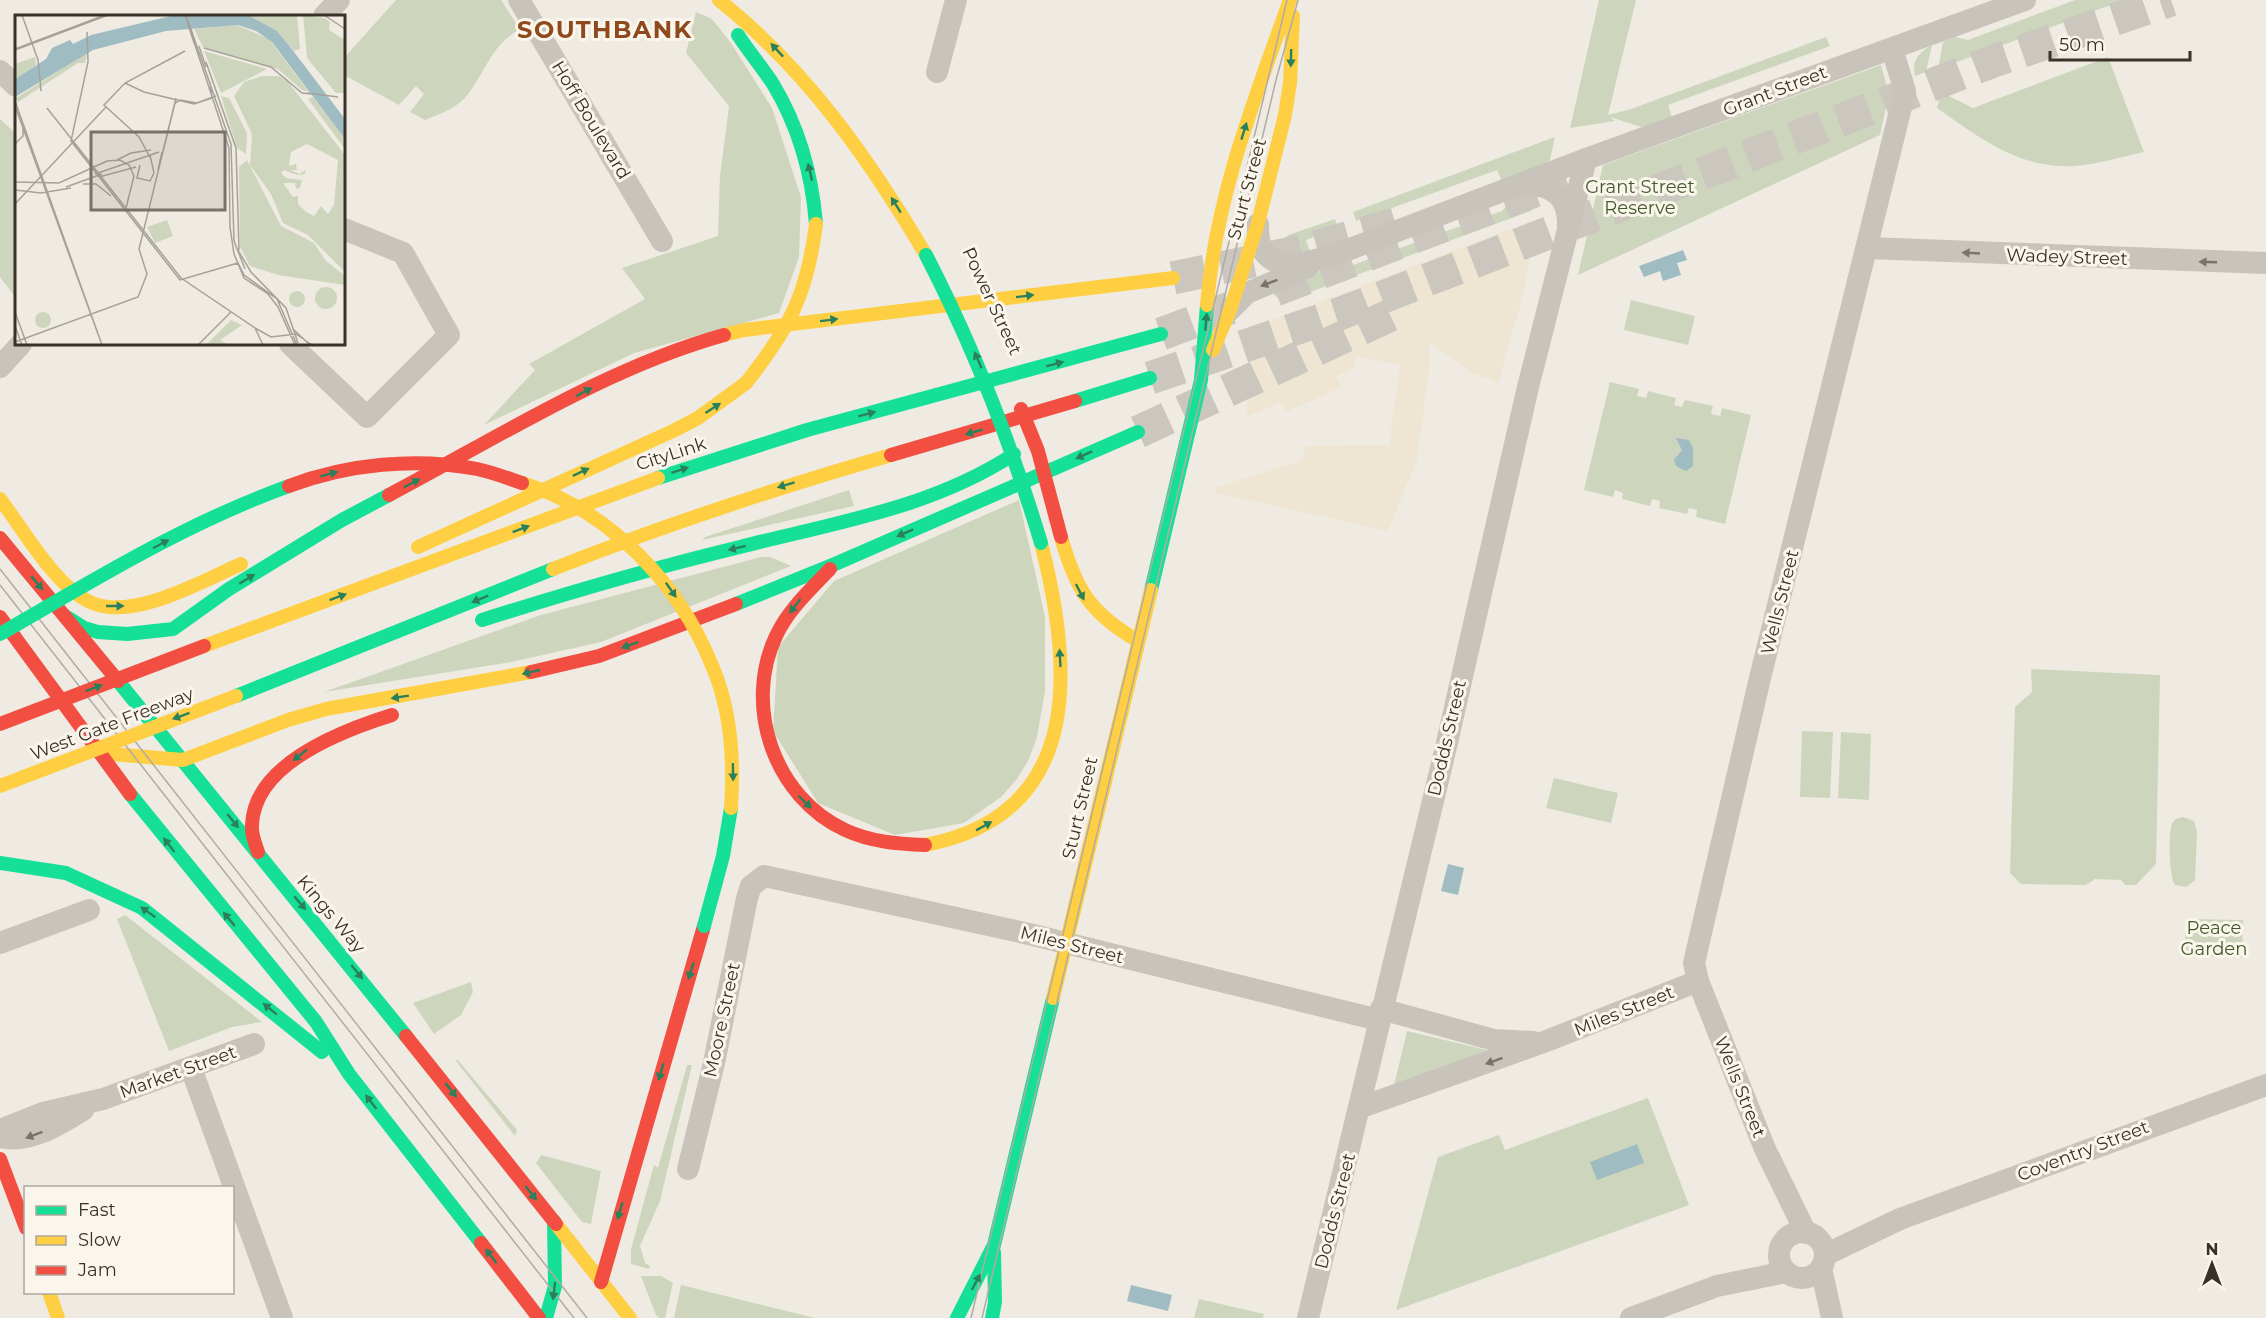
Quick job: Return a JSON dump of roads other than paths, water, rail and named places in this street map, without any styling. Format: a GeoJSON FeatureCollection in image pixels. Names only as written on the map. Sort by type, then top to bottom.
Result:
{"type":"FeatureCollection","features":[{"type":"Feature","properties":{"kind":"main road"},"geometry":{"type":"LineString","coordinates":[[405,553],[698,418],[746,383],[782,339],[804,293],[812,258],[816,224],[812,181],[794,122],[781,96],[741,40],[719,0]]}},
{"type":"Feature","properties":{"kind":"main road","name":"Power Street"},"geometry":{"type":"LineString","coordinates":[[719,0],[750,22],[810,88],[858,148],[926,255],[981,366],[1014,454],[1041,543],[1055,609],[1061,676],[1057,718],[1046,757],[1025,792],[994,821],[961,837],[921,846],[885,845],[869,841],[828,821],[792,789],[777,763],[767,737],[762,703],[768,653],[782,625],[795,606],[836,564]]}},
{"type":"Feature","properties":{"kind":"main road","name":"Sturt Street"},"geometry":{"type":"LineString","coordinates":[[957,1318],[994,1245],[1201,380],[1216,234],[1260,76],[1290,0]]}},
{"type":"Feature","properties":{"kind":"main road","name":"Sturt Street"},"geometry":{"type":"LineString","coordinates":[[1201,380],[1230,310],[1258,223],[1287,102],[1295,0]]}},
{"type":"Feature","properties":{"kind":"main road"},"geometry":{"type":"LineString","coordinates":[[65,616],[84,628],[127,634],[173,629],[229,589],[342,520],[618,374],[676,349],[708,339],[744,330],[1173,278]]}},
{"type":"Feature","properties":{"kind":"main road","name":"Power Street"},"geometry":{"type":"LineString","coordinates":[[968,290],[982,316]]}},
{"type":"Feature","properties":{"kind":"main road","name":"CityLink"},"geometry":{"type":"LineString","coordinates":[[204,646],[439,560],[624,488],[807,430],[1110,350],[1161,334]]}},
{"type":"Feature","properties":{"kind":"main road","name":"Power Street"},"geometry":{"type":"LineString","coordinates":[[1001,360],[1038,451],[1072,575],[1087,604],[1105,621],[1138,641]]}},
{"type":"Feature","properties":{"kind":"main road"},"geometry":{"type":"LineString","coordinates":[[236,696],[632,538],[761,493],[1150,378]]}},
{"type":"Feature","properties":{"kind":"main road"},"geometry":{"type":"LineString","coordinates":[[467,625],[647,570],[915,503],[965,483],[1014,454],[1024,439],[1017,399]]}},
{"type":"Feature","properties":{"kind":"main road"},"geometry":{"type":"LineString","coordinates":[[99,753],[183,760],[308,714],[499,679],[563,665],[634,644],[836,564],[1138,432]]}},
{"type":"Feature","properties":{"kind":"main road"},"geometry":{"type":"LineString","coordinates":[[37,669],[0,636],[212,517],[273,491],[310,479],[363,467],[426,462],[472,467],[527,482],[572,502],[626,541],[669,586],[702,641],[725,706],[733,770],[728,835],[601,1282]]}},
{"type":"Feature","properties":{"kind":"main road"},"geometry":{"type":"LineString","coordinates":[[0,499],[63,579],[91,603],[113,607],[155,600],[342,520]]}},
{"type":"Feature","properties":{"kind":"main road","name":"Kings Way"},"geometry":{"type":"LineString","coordinates":[[0,537],[258,852],[630,1318]]}},
{"type":"Feature","properties":{"kind":"main road"},"geometry":{"type":"LineString","coordinates":[[0,724],[204,646],[363,572]]}},
{"type":"Feature","properties":{"kind":"main road"},"geometry":{"type":"LineString","coordinates":[[99,753],[199,612]]}},
{"type":"Feature","properties":{"kind":"main road"},"geometry":{"type":"LineString","coordinates":[[0,617],[99,753],[206,891],[316,1022],[349,1074],[526,1313]]}},
{"type":"Feature","properties":{"kind":"main road"},"geometry":{"type":"LineString","coordinates":[[236,696],[392,649]]}},
{"type":"Feature","properties":{"kind":"main road"},"geometry":{"type":"LineString","coordinates":[[258,852],[253,837],[252,822],[256,807],[273,782],[307,749],[352,728],[499,679]]}},
{"type":"Feature","properties":{"kind":"main road","name":"West Gate Freeway"},"geometry":{"type":"LineString","coordinates":[[0,786],[236,696]]}},
{"type":"Feature","properties":{"kind":"main road"},"geometry":{"type":"LineString","coordinates":[[0,862],[42,867],[88,881],[142,908],[349,1074]]}},
{"type":"Feature","properties":{"kind":"main road"},"geometry":{"type":"LineString","coordinates":[[0,1159],[24,1223]]}},
{"type":"Feature","properties":{"kind":"main road"},"geometry":{"type":"LineString","coordinates":[[546,1318],[555,1286],[554,1221]]}},
{"type":"Feature","properties":{"kind":"main road","name":"Sturt Street"},"geometry":{"type":"LineString","coordinates":[[992,1318],[995,1302],[994,1245]]}},
{"type":"Feature","properties":{"kind":"street"},"geometry":{"type":"LineString","coordinates":[[325,15],[339,0]]}},
{"type":"Feature","properties":{"kind":"street","name":"Hoff Boulevard"},"geometry":{"type":"LineString","coordinates":[[519,0],[662,241]]}},
{"type":"Feature","properties":{"kind":"street"},"geometry":{"type":"LineString","coordinates":[[937,72],[956,0]]}},
{"type":"Feature","properties":{"kind":"street","name":"Grant Street"},"geometry":{"type":"LineString","coordinates":[[1230,310],[1247,293],[1342,252],[1526,184],[1586,159],[2025,0]]}},
{"type":"Feature","properties":{"kind":"street","name":"Wells Street"},"geometry":{"type":"LineString","coordinates":[[1821,1318],[1803,1254],[1694,967],[1760,678],[1905,91],[1892,49]]}},
{"type":"Feature","properties":{"kind":"street"},"geometry":{"type":"LineString","coordinates":[[0,70],[15,85]]}},
{"type":"Feature","properties":{"kind":"street","name":"Dodds Street"},"geometry":{"type":"LineString","coordinates":[[1308,1318],[1446,747],[1528,387],[1586,159]]}},
{"type":"Feature","properties":{"kind":"street"},"geometry":{"type":"LineString","coordinates":[[1526,184],[1542,185],[1561,196],[1568,214],[1567,236]]}},
{"type":"Feature","properties":{"kind":"street","name":"Grant Street"},"geometry":{"type":"LineString","coordinates":[[1258,223],[1260,247],[1270,257],[1283,264],[1302,264],[1342,252]]}},
{"type":"Feature","properties":{"kind":"street"},"geometry":{"type":"LineString","coordinates":[[291,345],[367,417],[449,335],[404,253],[345,229]]}},
{"type":"Feature","properties":{"kind":"street","name":"Wadey Street"},"geometry":{"type":"LineString","coordinates":[[1868,248],[2266,263]]}},
{"type":"Feature","properties":{"kind":"street"},"geometry":{"type":"LineString","coordinates":[[0,367],[20,345]]}},
{"type":"Feature","properties":{"kind":"street","name":"Miles Street"},"geometry":{"type":"LineString","coordinates":[[764,876],[1494,1040],[1525,1042],[1549,1040]]}},
{"type":"Feature","properties":{"kind":"street","name":"Moore Street"},"geometry":{"type":"LineString","coordinates":[[688,1169],[714,1063],[747,898],[751,886],[764,876]]}},
{"type":"Feature","properties":{"kind":"street"},"geometry":{"type":"LineString","coordinates":[[0,944],[89,910]]}},
{"type":"Feature","properties":{"kind":"street","name":"Miles Street"},"geometry":{"type":"LineString","coordinates":[[1359,1108],[1549,1040],[1698,981]]}},
{"type":"Feature","properties":{"kind":"street","name":"Market Street"},"geometry":{"type":"LineString","coordinates":[[0,1130],[44,1113],[103,1099],[254,1044]]}},
{"type":"Feature","properties":{"kind":"street"},"geometry":{"type":"LineString","coordinates":[[191,1068],[234,1186]]}},
{"type":"Feature","properties":{"kind":"street","name":"Coventry Street"},"geometry":{"type":"LineString","coordinates":[[1630,1318],[2266,1085]]}},
{"type":"Feature","properties":{"kind":"street","name":"Market Street"},"geometry":{"type":"LineString","coordinates":[[0,1137],[12,1139],[28,1137],[66,1120],[103,1099]]}},
{"type":"Feature","properties":{"kind":"street"},"geometry":{"type":"LineString","coordinates":[[234,1186],[282,1318]]}},
{"type":"Feature","properties":{"kind":"street","name":"Wells Street"},"geometry":{"type":"LineString","coordinates":[[1803,1254],[1832,1318]]}},
{"type":"Feature","properties":{"kind":"water"},"geometry":{"type":"Polygon","coordinates":[[[1683,250],[1687,260],[1677,263],[1681,275],[1663,281],[1660,271],[1644,277],[1639,266],[1683,250]]]}},
{"type":"Feature","properties":{"kind":"water"},"geometry":{"type":"Polygon","coordinates":[[[1676,438],[1689,440],[1693,448],[1693,466],[1686,471],[1676,466],[1674,460],[1682,450],[1676,438]]]}},
{"type":"Feature","properties":{"kind":"water"},"geometry":{"type":"Polygon","coordinates":[[[1448,864],[1464,868],[1458,895],[1441,891],[1448,864]]]}},
{"type":"Feature","properties":{"kind":"water"},"geometry":{"type":"Polygon","coordinates":[[[1637,1144],[1644,1163],[1597,1180],[1590,1162],[1637,1144]]]}},
{"type":"Feature","properties":{"kind":"water"},"geometry":{"type":"Polygon","coordinates":[[[1131,1285],[1172,1295],[1168,1311],[1127,1301],[1131,1285]]]}},
{"type":"Feature","properties":{"kind":"tunnel"},"geometry":{"type":"LineString","coordinates":[[1150,378],[1339,314],[1991,62],[2171,0]]}},
{"type":"Feature","properties":{"kind":"tunnel"},"geometry":{"type":"LineString","coordinates":[[1275,290],[1566,179]]}},
{"type":"Feature","properties":{"kind":"tunnel"},"geometry":{"type":"LineString","coordinates":[[1173,278],[1301,251],[1396,224]]}},
{"type":"Feature","properties":{"kind":"tunnel"},"geometry":{"type":"LineString","coordinates":[[1161,334],[1230,308]]}},
{"type":"Feature","properties":{"kind":"tunnel"},"geometry":{"type":"LineString","coordinates":[[1138,432],[1393,314]]}},
{"type":"Feature","properties":{"kind":"tram line"},"geometry":{"type":"LineString","coordinates":[[971,1318],[1287,0]]}},
{"type":"Feature","properties":{"kind":"tram line"},"geometry":{"type":"LineString","coordinates":[[982,1318],[1276,80],[1298,0]]}},
{"type":"Feature","properties":{"kind":"tram line"},"geometry":{"type":"LineString","coordinates":[[0,569],[587,1318]]}},
{"type":"Feature","properties":{"kind":"tram line"},"geometry":{"type":"LineString","coordinates":[[0,585],[574,1318]]}},
{"type":"Feature","properties":{"kind":"district","name":"SOUTHBANK"},"geometry":{"type":"Point","coordinates":[605,29]}},
{"type":"Feature","properties":{"kind":"park label","name":"Grant Street Reserve"},"geometry":{"type":"Point","coordinates":[1640,198]}},
{"type":"Feature","properties":{"kind":"park label","name":"Peace Garden"},"geometry":{"type":"Point","coordinates":[2214,938]}}]}
